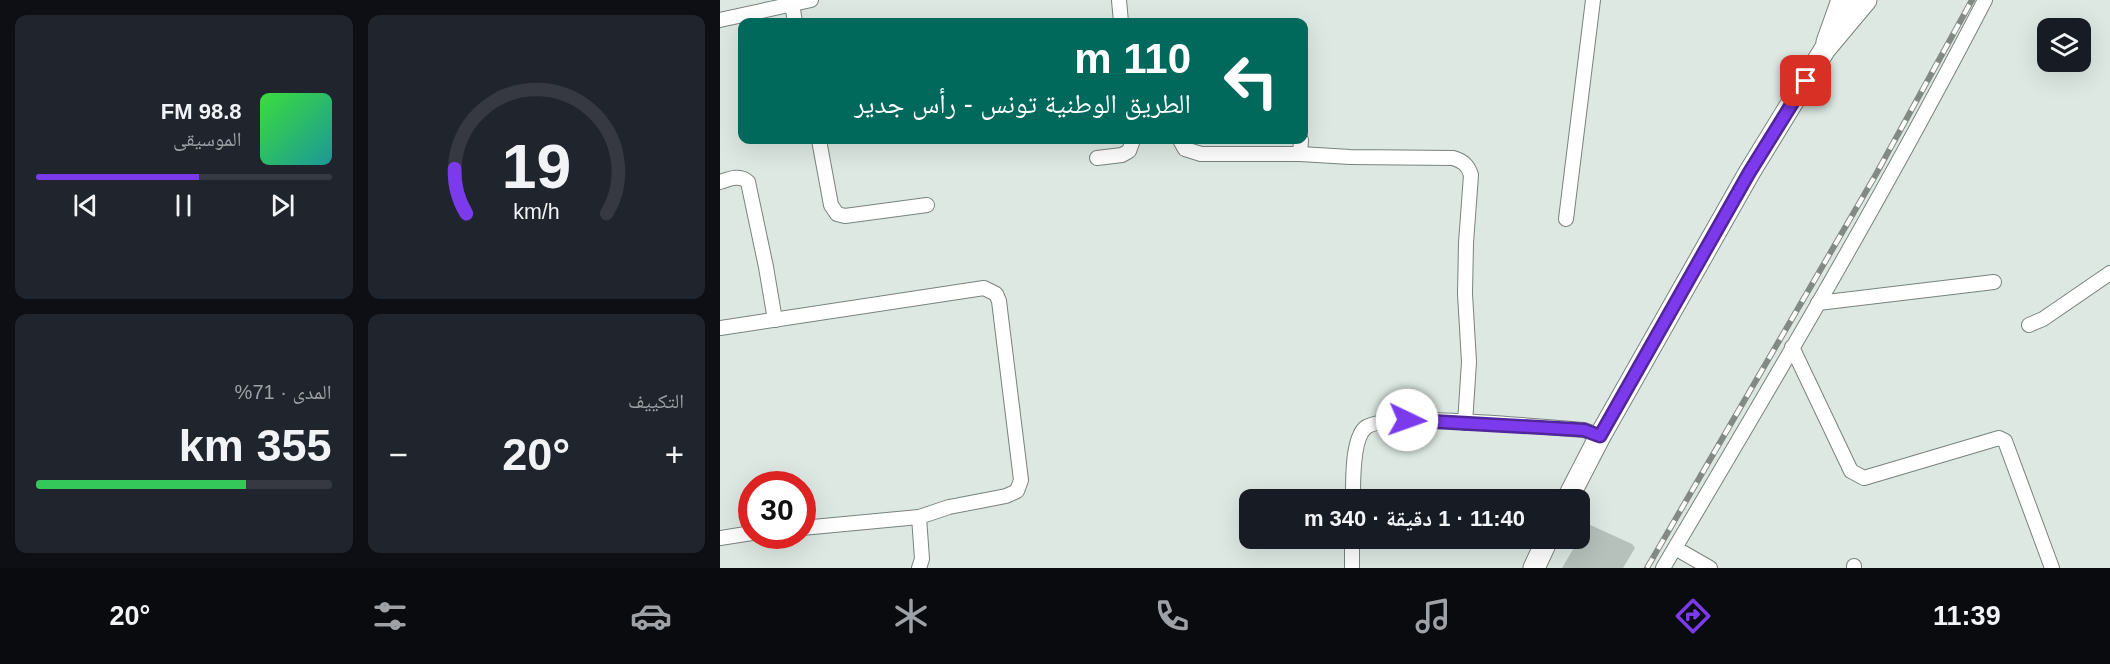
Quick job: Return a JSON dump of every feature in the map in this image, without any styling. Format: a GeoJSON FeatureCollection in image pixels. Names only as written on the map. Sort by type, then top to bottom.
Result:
{"type":"FeatureCollection","features":[{"type":"Feature","properties":{"kind":"main road"},"geometry":{"type":"LineString","coordinates":[[1825,49],[1830,28],[1842,0]]}},
{"type":"Feature","properties":{"kind":"main road"},"geometry":{"type":"LineString","coordinates":[[1571,489],[1592,433],[1825,49],[1866,0]]}},
{"type":"Feature","properties":{"kind":"main road"},"geometry":{"type":"LineString","coordinates":[[1534,568],[1543,549]]}},
{"type":"Feature","properties":{"kind":"street"},"geometry":{"type":"LineString","coordinates":[[720,20],[811,0]]}},
{"type":"Feature","properties":{"kind":"street"},"geometry":{"type":"LineString","coordinates":[[1119,0],[1121,18]]}},
{"type":"Feature","properties":{"kind":"street"},"geometry":{"type":"LineString","coordinates":[[1566,219],[1593,0]]}},
{"type":"Feature","properties":{"kind":"street"},"geometry":{"type":"LineString","coordinates":[[1663,568],[1723,470],[1818,303],[1912,137],[1985,0]]}},
{"type":"Feature","properties":{"kind":"street"},"geometry":{"type":"LineString","coordinates":[[792,4],[794,18]]}},
{"type":"Feature","properties":{"kind":"street"},"geometry":{"type":"LineString","coordinates":[[820,144],[831,205],[837,214],[845,216],[927,205]]}},
{"type":"Feature","properties":{"kind":"street"},"geometry":{"type":"LineString","coordinates":[[1097,158],[1122,155],[1129,151],[1132,144]]}},
{"type":"Feature","properties":{"kind":"street"},"geometry":{"type":"LineString","coordinates":[[1181,144],[1188,150],[1202,154],[1300,147],[1350,157],[1461,160],[1469,168],[1471,175],[1466,243],[1470,362],[1465,423]]}},
{"type":"Feature","properties":{"kind":"street"},"geometry":{"type":"LineString","coordinates":[[720,182],[739,177],[748,182],[766,267],[774,320]]}},
{"type":"Feature","properties":{"kind":"street"},"geometry":{"type":"LineString","coordinates":[[2029,325],[2043,319],[2110,273]]}},
{"type":"Feature","properties":{"kind":"street"},"geometry":{"type":"LineString","coordinates":[[1818,303],[1994,282]]}},
{"type":"Feature","properties":{"kind":"street"},"geometry":{"type":"LineString","coordinates":[[720,328],[984,288],[996,294],[999,301],[1009,373],[1021,480],[1019,487],[1006,496],[949,507],[919,517],[816,527]]}},
{"type":"Feature","properties":{"kind":"street"},"geometry":{"type":"LineString","coordinates":[[1792,347],[1851,471],[1864,478],[1999,438],[2006,441],[2052,568]]}},
{"type":"Feature","properties":{"kind":"street"},"geometry":{"type":"LineString","coordinates":[[1354,489],[1356,455],[1362,432],[1367,426],[1379,422],[1399,420],[1465,423],[1592,433]]}},
{"type":"Feature","properties":{"kind":"street"},"geometry":{"type":"LineString","coordinates":[[919,517],[922,560],[919,568]]}},
{"type":"Feature","properties":{"kind":"street"},"geometry":{"type":"LineString","coordinates":[[720,538],[738,535]]}},
{"type":"Feature","properties":{"kind":"street"},"geometry":{"type":"LineString","coordinates":[[1675,548],[1710,568]]}},
{"type":"Feature","properties":{"kind":"street"},"geometry":{"type":"LineString","coordinates":[[1352,549],[1352,568]]}},
{"type":"Feature","properties":{"kind":"building"},"geometry":{"type":"Polygon","coordinates":[[[1590,525],[1632,544],[1635,548],[1623,568],[1562,568],[1573,549],[1590,549],[1590,525]]]}},
{"type":"Feature","properties":{"kind":"railway"},"geometry":{"type":"LineString","coordinates":[[1647,568],[1875,176],[1972,0]]}},
{"type":"Feature","properties":{"kind":"route"},"geometry":{"type":"LineString","coordinates":[[1407,420],[1584,430],[1600,436],[1749,173],[1806,81]]}}]}
